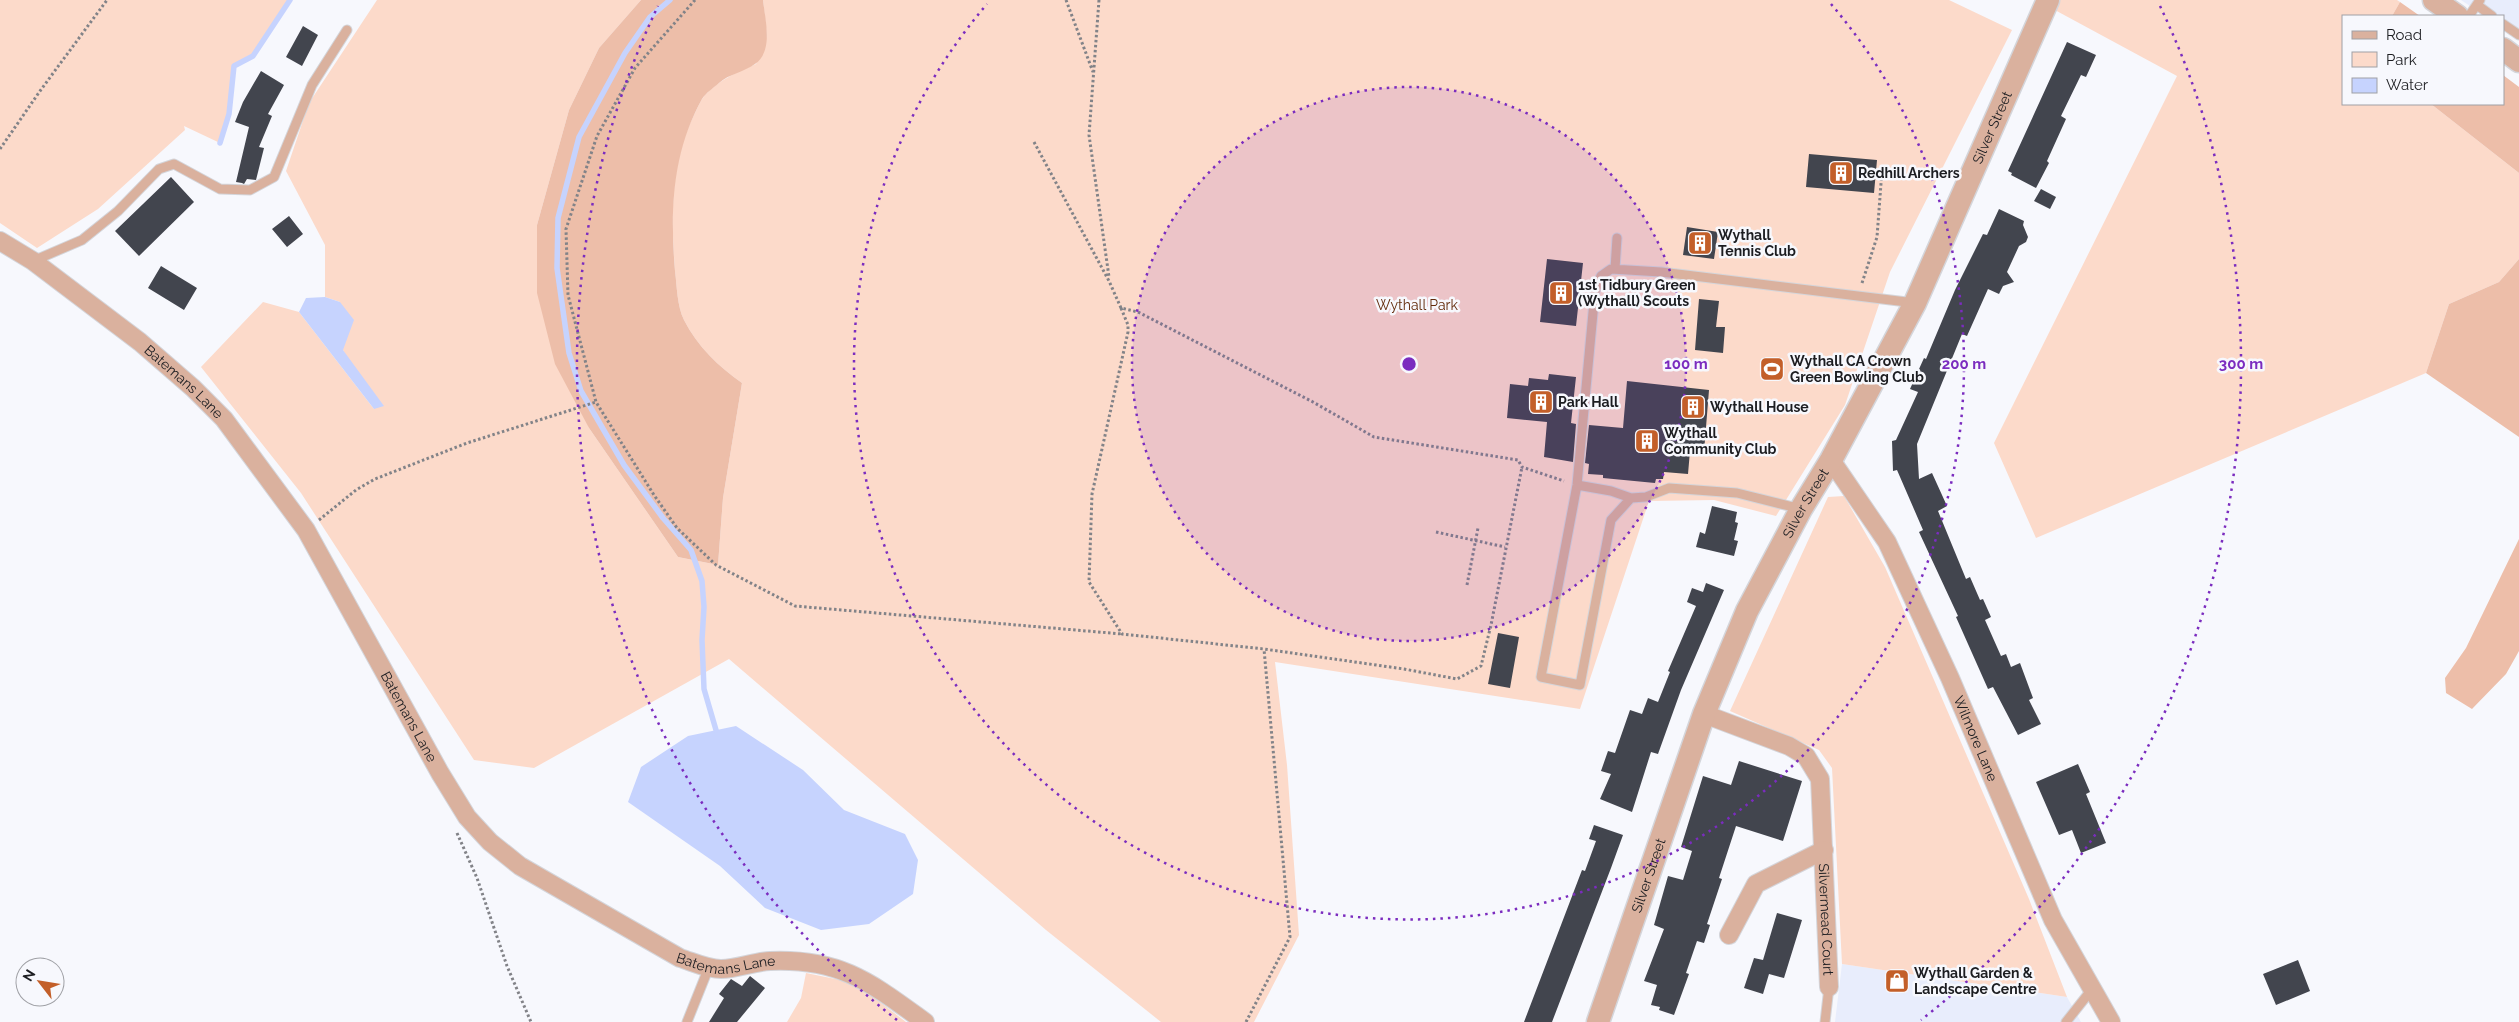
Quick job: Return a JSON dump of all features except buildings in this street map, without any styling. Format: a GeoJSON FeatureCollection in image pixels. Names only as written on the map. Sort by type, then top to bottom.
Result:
{"type":"FeatureCollection","features":[{"type":"Feature","properties":{"kind":"street","name":"Silver Street"},"geometry":{"type":"LineString","coordinates":[[1598,1022],[1704,714],[1747,611],[1915,303],[2048,0]]}},
{"type":"Feature","properties":{"kind":"street"},"geometry":{"type":"LineString","coordinates":[[2434,0],[2456,15]]}},
{"type":"Feature","properties":{"kind":"street"},"geometry":{"type":"LineString","coordinates":[[2504,50],[2519,61]]}},
{"type":"Feature","properties":{"kind":"street","name":"Batemans Lane"},"geometry":{"type":"LineString","coordinates":[[0,242],[33,261],[140,342],[193,388],[224,419],[306,530],[440,773],[468,817],[490,842],[520,866],[680,958],[720,969],[768,961],[826,965],[868,981],[925,1022]]}},
{"type":"Feature","properties":{"kind":"street","name":"Wilmore Lane"},"geometry":{"type":"LineString","coordinates":[[1831,460],[1887,542],[1950,678],[2053,920],[2094,988],[2111,1022]]}},
{"type":"Feature","properties":{"kind":"street","name":"Silvermead Court"},"geometry":{"type":"LineString","coordinates":[[1704,714],[1762,734],[1789,746],[1806,756],[1820,779],[1829,987]]}},
{"type":"Feature","properties":{"kind":"street","name":"Silvermead Court"},"geometry":{"type":"LineString","coordinates":[[1729,935],[1756,884],[1824,850]]}},
{"type":"Feature","properties":{"kind":"lane"},"geometry":{"type":"LineString","coordinates":[[2470,15],[2479,2],[2491,15]]}},
{"type":"Feature","properties":{"kind":"lane"},"geometry":{"type":"LineString","coordinates":[[2504,25],[2519,35]]}},
{"type":"Feature","properties":{"kind":"lane"},"geometry":{"type":"LineString","coordinates":[[33,261],[82,240],[118,211],[159,169],[174,164],[220,189],[250,190],[274,177],[312,85],[347,30]]}},
{"type":"Feature","properties":{"kind":"lane"},"geometry":{"type":"LineString","coordinates":[[1615,269],[1617,238]]}},
{"type":"Feature","properties":{"kind":"lane"},"geometry":{"type":"LineString","coordinates":[[1631,498],[1611,520],[1580,685],[1541,677],[1577,485],[1595,290],[1602,276],[1611,269],[1661,272],[1915,303]]}},
{"type":"Feature","properties":{"kind":"lane"},"geometry":{"type":"LineString","coordinates":[[1577,485],[1611,491],[1631,498],[1646,497],[1669,488],[1737,494],[1801,509]]}},
{"type":"Feature","properties":{"kind":"lane"},"geometry":{"type":"LineString","coordinates":[[687,1022],[709,967]]}},
{"type":"Feature","properties":{"kind":"lane"},"geometry":{"type":"LineString","coordinates":[[1825,1022],[1829,987]]}},
{"type":"Feature","properties":{"kind":"lane"},"geometry":{"type":"LineString","coordinates":[[2066,1022],[2094,988]]}},
{"type":"Feature","properties":{"kind":"path"},"geometry":{"type":"LineString","coordinates":[[0,149],[40,91],[108,0]]}},
{"type":"Feature","properties":{"kind":"path"},"geometry":{"type":"LineString","coordinates":[[695,0],[635,68],[597,136],[566,229],[568,295],[596,402],[677,528],[716,565],[795,606],[1122,634],[1264,649],[1404,669],[1457,679],[1480,666],[1491,625],[1522,466]]}},
{"type":"Feature","properties":{"kind":"path"},"geometry":{"type":"LineString","coordinates":[[1066,0],[1094,74]]}},
{"type":"Feature","properties":{"kind":"path"},"geometry":{"type":"LineString","coordinates":[[1099,0],[1089,135],[1109,281]]}},
{"type":"Feature","properties":{"kind":"path"},"geometry":{"type":"LineString","coordinates":[[1034,142],[1109,281],[1121,308],[1128,332],[1092,494],[1089,582],[1122,634]]}},
{"type":"Feature","properties":{"kind":"path"},"geometry":{"type":"LineString","coordinates":[[1859,296],[1877,237],[1882,170]]}},
{"type":"Feature","properties":{"kind":"path"},"geometry":{"type":"LineString","coordinates":[[1121,308],[1146,316],[1313,402],[1374,437],[1518,460],[1522,466],[1577,485]]}},
{"type":"Feature","properties":{"kind":"path"},"geometry":{"type":"LineString","coordinates":[[306,530],[356,490],[375,478],[467,443],[596,402]]}},
{"type":"Feature","properties":{"kind":"path"},"geometry":{"type":"LineString","coordinates":[[1467,585],[1478,528]]}},
{"type":"Feature","properties":{"kind":"path"},"geometry":{"type":"LineString","coordinates":[[1436,532],[1505,547]]}},
{"type":"Feature","properties":{"kind":"path"},"geometry":{"type":"LineString","coordinates":[[1246,1022],[1290,937],[1264,649]]}},
{"type":"Feature","properties":{"kind":"path"},"geometry":{"type":"LineString","coordinates":[[454,828],[478,878],[507,966],[531,1022]]}},
{"type":"Feature","properties":{"kind":"shaded area"},"geometry":{"type":"Polygon","coordinates":[[[641,0],[763,0],[767,34],[765,51],[755,64],[723,80],[702,99],[684,140],[675,183],[673,204],[675,271],[679,302],[684,320],[702,347],[717,363],[742,383],[723,498],[718,565],[678,557],[589,428],[555,364],[537,293],[537,225],[569,110],[599,48],[641,0]]]}},
{"type":"Feature","properties":{"kind":"shaded area"},"geometry":{"type":"Polygon","coordinates":[[[2461,0],[2519,0],[2519,40],[2504,30],[2504,15],[2484,15],[2461,0]]]}},
{"type":"Feature","properties":{"kind":"shaded area"},"geometry":{"type":"Polygon","coordinates":[[[2400,2],[2419,15],[2393,15],[2400,2]]]}},
{"type":"Feature","properties":{"kind":"shaded area"},"geometry":{"type":"Polygon","coordinates":[[[2504,76],[2519,87],[2519,173],[2432,105],[2504,105],[2504,76]]]}},
{"type":"Feature","properties":{"kind":"shaded area"},"geometry":{"type":"Polygon","coordinates":[[[2519,259],[2519,437],[2426,373],[2449,304],[2499,282],[2519,259]]]}},
{"type":"Feature","properties":{"kind":"shaded area"},"geometry":{"type":"Polygon","coordinates":[[[2519,539],[2519,651],[2506,674],[2472,709],[2446,693],[2445,678],[2466,648],[2519,539]]]}},
{"type":"Feature","properties":{"kind":"shaded area","name":"Wythall Garden & Landscape Centre"},"geometry":{"type":"Polygon","coordinates":[[[1842,964],[2067,997],[2081,1022],[1835,1022],[1842,964]]]}},
{"type":"Feature","properties":{"kind":"green space"},"geometry":{"type":"Polygon","coordinates":[[[0,0],[290,0],[253,56],[234,66],[229,114],[220,143],[184,126],[185,130],[98,209],[37,248],[0,223],[0,0]]]}},
{"type":"Feature","properties":{"kind":"green space","name":"Wythall Park"},"geometry":{"type":"Polygon","coordinates":[[[377,0],[641,0],[599,48],[569,110],[537,225],[589,428],[678,557],[718,565],[723,498],[742,383],[717,363],[695,339],[680,309],[675,271],[674,192],[680,152],[686,133],[705,95],[735,73],[756,64],[767,36],[763,0],[1949,0],[2012,30],[1890,272],[1845,405],[1776,516],[1714,500],[1649,501],[1580,709],[1275,662],[1287,765],[1299,935],[1254,1022],[1161,1022],[1046,930],[729,659],[534,768],[474,760],[301,493],[201,367],[263,302],[299,312],[374,409],[343,350],[340,302],[325,297],[325,245],[286,171],[309,103],[377,0]]]}},
{"type":"Feature","properties":{"kind":"green space"},"geometry":{"type":"Polygon","coordinates":[[[2058,0],[2397,0],[2400,2],[2393,15],[2342,15],[2342,105],[2432,105],[2519,173],[2519,259],[2499,282],[2449,304],[2426,373],[2036,538],[1994,443],[2177,76],[2053,9],[2058,0]]]}},
{"type":"Feature","properties":{"kind":"green space"},"geometry":{"type":"Polygon","coordinates":[[[1844,496],[1885,567],[2029,899],[2067,997],[1842,964],[1832,768],[1819,750],[1730,711],[1828,497],[1844,496]]]}},
{"type":"Feature","properties":{"kind":"green space"},"geometry":{"type":"Polygon","coordinates":[[[806,973],[855,983],[906,1022],[787,1022],[801,998],[806,973]]]}},
{"type":"Feature","properties":{"kind":"water"},"geometry":{"type":"Polygon","coordinates":[[[325,297],[340,302],[354,320],[343,350],[384,406],[374,409],[299,312],[306,298],[325,297]]]}},
{"type":"Feature","properties":{"kind":"water"},"geometry":{"type":"Polygon","coordinates":[[[736,726],[803,770],[844,810],[905,834],[918,860],[913,894],[869,924],[821,930],[765,908],[720,866],[628,802],[641,767],[688,736],[736,726]]]}},
{"type":"Feature","properties":{"kind":"waterway"},"geometry":{"type":"LineString","coordinates":[[220,143],[229,114],[234,66],[253,56],[290,0]]}},
{"type":"Feature","properties":{"kind":"waterway"},"geometry":{"type":"LineString","coordinates":[[670,0],[650,17],[625,53],[579,137],[558,218],[557,268],[569,353],[581,391],[624,465],[663,518],[691,550],[702,581],[704,607],[702,640],[704,689],[716,730]]}},
{"type":"Feature","properties":{"kind":"place","name":"Redhill Archers"},"geometry":{"type":"Point","coordinates":[1841,173]}},
{"type":"Feature","properties":{"kind":"place","name":"Wythall Tennis Club"},"geometry":{"type":"Point","coordinates":[1700,243]}},
{"type":"Feature","properties":{"kind":"place","name":"1st Tidbury Green (Wythall) Scouts"},"geometry":{"type":"Point","coordinates":[1561,293]}},
{"type":"Feature","properties":{"kind":"place","name":"Wythall CA Crown Green Bowling Club"},"geometry":{"type":"Point","coordinates":[1772,369]}},
{"type":"Feature","properties":{"kind":"place","name":"Park Hall"},"geometry":{"type":"Point","coordinates":[1541,402]}},
{"type":"Feature","properties":{"kind":"place","name":"Wythall House"},"geometry":{"type":"Point","coordinates":[1693,407]}},
{"type":"Feature","properties":{"kind":"place","name":"Wythall Community Club"},"geometry":{"type":"Point","coordinates":[1647,441]}},
{"type":"Feature","properties":{"kind":"place","name":"Wythall Garden & Landscape Centre"},"geometry":{"type":"Point","coordinates":[1897,981]}}]}
